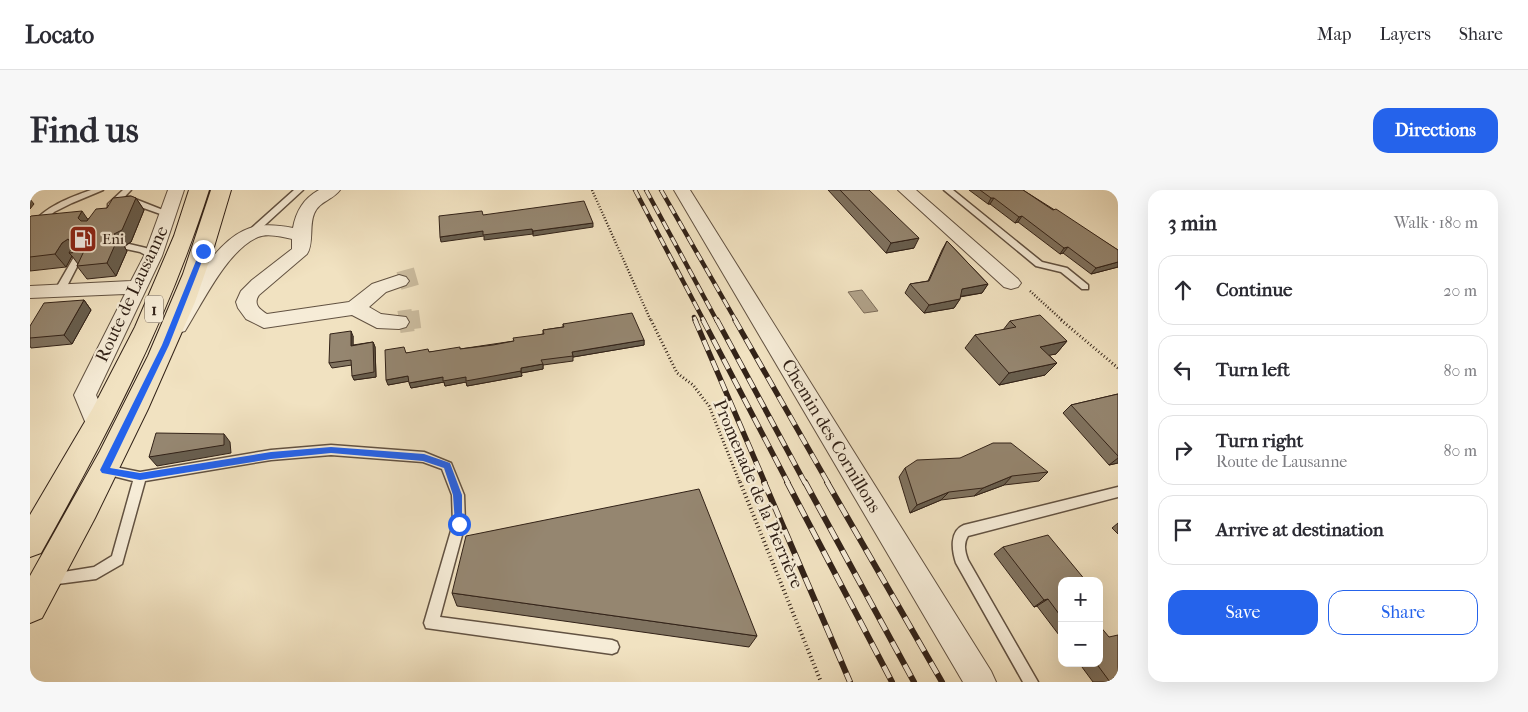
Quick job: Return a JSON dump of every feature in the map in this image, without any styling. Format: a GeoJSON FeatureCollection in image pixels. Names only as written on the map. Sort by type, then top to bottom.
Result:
{"type":"FeatureCollection","features":[{"type":"Feature","properties":{"kind":"main road","name":"Route de Lausanne"},"geometry":{"type":"LineString","coordinates":[[30,543],[97,424],[164,288],[200,190]]}},
{"type":"Feature","properties":{"kind":"main road","name":"1"},"geometry":{"type":"LineString","coordinates":[[30,607],[104,470],[166,345],[203,251],[221,190]]}},
{"type":"Feature","properties":{"kind":"street","name":"Route de Lausanne"},"geometry":{"type":"LineString","coordinates":[[97,424],[85,395],[153,256],[176,190]]}},
{"type":"Feature","properties":{"kind":"street"},"geometry":{"type":"LineString","coordinates":[[332,190],[322,194],[308,206],[304,212],[300,235],[301,250],[292,260],[254,287],[246,298],[247,309],[251,314],[264,321],[355,308],[379,288],[399,281]]}},
{"type":"Feature","properties":{"kind":"street","name":"Chemin des Cornillons"},"geometry":{"type":"LineString","coordinates":[[682,190],[980,682]]}},
{"type":"Feature","properties":{"kind":"street"},"geometry":{"type":"LineString","coordinates":[[906,190],[1011,283]]}},
{"type":"Feature","properties":{"kind":"street"},"geometry":{"type":"LineString","coordinates":[[166,345],[223,258],[250,234],[274,230],[300,235]]}},
{"type":"Feature","properties":{"kind":"street"},"geometry":{"type":"LineString","coordinates":[[30,292],[138,287]]}},
{"type":"Feature","properties":{"kind":"street"},"geometry":{"type":"LineString","coordinates":[[355,308],[377,322],[399,322]]}},
{"type":"Feature","properties":{"kind":"lane"},"geometry":{"type":"LineString","coordinates":[[30,232],[38,221],[56,206],[98,190]]}},
{"type":"Feature","properties":{"kind":"lane"},"geometry":{"type":"LineString","coordinates":[[104,216],[127,190]]}},
{"type":"Feature","properties":{"kind":"lane"},"geometry":{"type":"LineString","coordinates":[[250,234],[299,190]]}},
{"type":"Feature","properties":{"kind":"lane"},"geometry":{"type":"LineString","coordinates":[[948,190],[1031,258],[1040,264],[1064,270],[1085,288]]}},
{"type":"Feature","properties":{"kind":"lane"},"geometry":{"type":"LineString","coordinates":[[120,197],[169,214]]}},
{"type":"Feature","properties":{"kind":"lane"},"geometry":{"type":"LineString","coordinates":[[129,247],[143,250],[153,256]]}},
{"type":"Feature","properties":{"kind":"lane"},"geometry":{"type":"LineString","coordinates":[[60,290],[78,257]]}},
{"type":"Feature","properties":{"kind":"lane"},"geometry":{"type":"LineString","coordinates":[[104,470],[140,477],[271,455],[331,450],[424,457],[447,466],[458,495],[459,524],[431,623],[612,647]]}},
{"type":"Feature","properties":{"kind":"lane"},"geometry":{"type":"LineString","coordinates":[[46,579],[96,573],[117,560],[140,477]]}},
{"type":"Feature","properties":{"kind":"lane"},"geometry":{"type":"LineString","coordinates":[[1031,682],[963,563],[958,549],[959,539],[964,532],[1118,492]]}},
{"type":"Feature","properties":{"kind":"path","name":"Promenade de la Pierrière"},"geometry":{"type":"LineString","coordinates":[[592,190],[670,362],[677,373],[693,385],[709,406],[821,682]]}},
{"type":"Feature","properties":{"kind":"path"},"geometry":{"type":"LineString","coordinates":[[1011,283],[1023,285],[1071,329],[1118,368]]}},
{"type":"Feature","properties":{"kind":"shaded area"},"geometry":{"type":"Polygon","coordinates":[[[862,290],[878,311],[864,313],[848,292],[862,290]]]}},
{"type":"Feature","properties":{"kind":"building"},"geometry":{"type":"Polygon","coordinates":[[[840,190],[869,190],[919,238],[891,243],[840,190]]]}},
{"type":"Feature","properties":{"kind":"building"},"geometry":{"type":"Polygon","coordinates":[[[980,190],[1023,190],[1053,210],[1056,209],[1118,250],[1118,262],[1096,268],[1068,247],[1064,248],[1022,216],[1019,217],[980,190]]]}},
{"type":"Feature","properties":{"kind":"building"},"geometry":{"type":"Polygon","coordinates":[[[131,196],[136,198],[122,230],[114,234],[118,238],[107,263],[77,266],[84,251],[69,253],[74,244],[68,239],[62,243],[55,254],[30,257],[31,216],[82,211],[78,218],[81,221],[87,221],[96,209],[107,208],[113,198],[131,196]]]}},
{"type":"Feature","properties":{"kind":"building"},"geometry":{"type":"Polygon","coordinates":[[[584,201],[593,223],[533,231],[532,229],[483,235],[483,231],[440,237],[439,216],[482,211],[483,215],[584,201]]]}},
{"type":"Feature","properties":{"kind":"building"},"geometry":{"type":"Polygon","coordinates":[[[947,241],[988,284],[962,289],[960,299],[929,305],[910,284],[929,281],[947,241]]]}},
{"type":"Feature","properties":{"kind":"building"},"geometry":{"type":"Polygon","coordinates":[[[84,300],[64,335],[30,338],[30,326],[44,303],[84,300]]]}},
{"type":"Feature","properties":{"kind":"building"},"geometry":{"type":"Polygon","coordinates":[[[632,313],[644,340],[572,352],[573,356],[541,360],[543,364],[521,368],[521,371],[466,381],[466,377],[443,381],[443,377],[409,383],[408,376],[386,380],[385,350],[404,347],[406,353],[428,349],[429,352],[460,347],[460,349],[493,345],[514,341],[513,338],[544,334],[543,330],[564,327],[563,324],[632,313]]]}},
{"type":"Feature","properties":{"kind":"building"},"geometry":{"type":"Polygon","coordinates":[[[1040,315],[1067,341],[1040,347],[1057,363],[1009,373],[975,335],[1016,327],[1010,321],[1040,315]]]}},
{"type":"Feature","properties":{"kind":"building"},"geometry":{"type":"Polygon","coordinates":[[[351,331],[351,346],[373,342],[374,372],[352,376],[351,360],[329,363],[330,334],[351,331]]]}},
{"type":"Feature","properties":{"kind":"building"},"geometry":{"type":"Polygon","coordinates":[[[1118,394],[1118,456],[1071,405],[1118,394]]]}},
{"type":"Feature","properties":{"kind":"building"},"geometry":{"type":"Polygon","coordinates":[[[156,433],[224,434],[224,445],[149,457],[156,433]]]}},
{"type":"Feature","properties":{"kind":"building"},"geometry":{"type":"Polygon","coordinates":[[[993,443],[1011,443],[1048,472],[1012,476],[983,488],[949,492],[917,505],[905,468],[917,460],[960,458],[993,443]]]}},
{"type":"Feature","properties":{"kind":"building"},"geometry":{"type":"Polygon","coordinates":[[[699,489],[757,636],[452,593],[466,536],[699,489]]]}},
{"type":"Feature","properties":{"kind":"building"},"geometry":{"type":"Polygon","coordinates":[[[1048,535],[1083,577],[1058,577],[1058,613],[1048,599],[1044,600],[1003,547],[1048,535]]]}},
{"type":"Feature","properties":{"kind":"building"},"geometry":{"type":"Polygon","coordinates":[[[1103,630],[1109,637],[1118,635],[1118,682],[1110,682],[1099,667],[1103,667],[1103,630]]]}},
{"type":"Feature","properties":{"kind":"tunnel"},"geometry":{"type":"LineString","coordinates":[[399,281],[420,275]]}},
{"type":"Feature","properties":{"kind":"tunnel"},"geometry":{"type":"LineString","coordinates":[[405,321],[420,319]]}},
{"type":"Feature","properties":{"kind":"tunnel"},"geometry":{"type":"LineString","coordinates":[[399,322],[413,320]]}},
{"type":"Feature","properties":{"kind":"railway"},"geometry":{"type":"LineString","coordinates":[[635,190],[704,321]]}},
{"type":"Feature","properties":{"kind":"railway"},"geometry":{"type":"LineString","coordinates":[[646,190],[717,321]]}},
{"type":"Feature","properties":{"kind":"railway"},"geometry":{"type":"LineString","coordinates":[[661,190],[736,321]]}},
{"type":"Feature","properties":{"kind":"railway"},"geometry":{"type":"LineString","coordinates":[[694,317],[696,321]]}},
{"type":"Feature","properties":{"kind":"railway"},"geometry":{"type":"LineString","coordinates":[[695,320],[765,483]]}},
{"type":"Feature","properties":{"kind":"railway"},"geometry":{"type":"LineString","coordinates":[[703,320],[788,483]]}},
{"type":"Feature","properties":{"kind":"railway"},"geometry":{"type":"LineString","coordinates":[[717,320],[805,483]]}},
{"type":"Feature","properties":{"kind":"railway"},"geometry":{"type":"LineString","coordinates":[[735,320],[828,483]]}},
{"type":"Feature","properties":{"kind":"railway"},"geometry":{"type":"LineString","coordinates":[[764,482],[850,682]]}},
{"type":"Feature","properties":{"kind":"railway"},"geometry":{"type":"LineString","coordinates":[[787,482],[892,682]]}},
{"type":"Feature","properties":{"kind":"railway"},"geometry":{"type":"LineString","coordinates":[[805,482],[914,682]]}},
{"type":"Feature","properties":{"kind":"railway"},"geometry":{"type":"LineString","coordinates":[[827,482],[942,682]]}},
{"type":"Feature","properties":{"kind":"place","name":"Eni"},"geometry":{"type":"Point","coordinates":[83,239]}},
{"type":"Feature","properties":{"kind":"route"},"geometry":{"type":"LineString","coordinates":[[203,251],[188,294],[166,345],[104,470],[140,477],[271,455],[331,450],[424,457],[447,466],[458,495],[459,524]]}}]}
